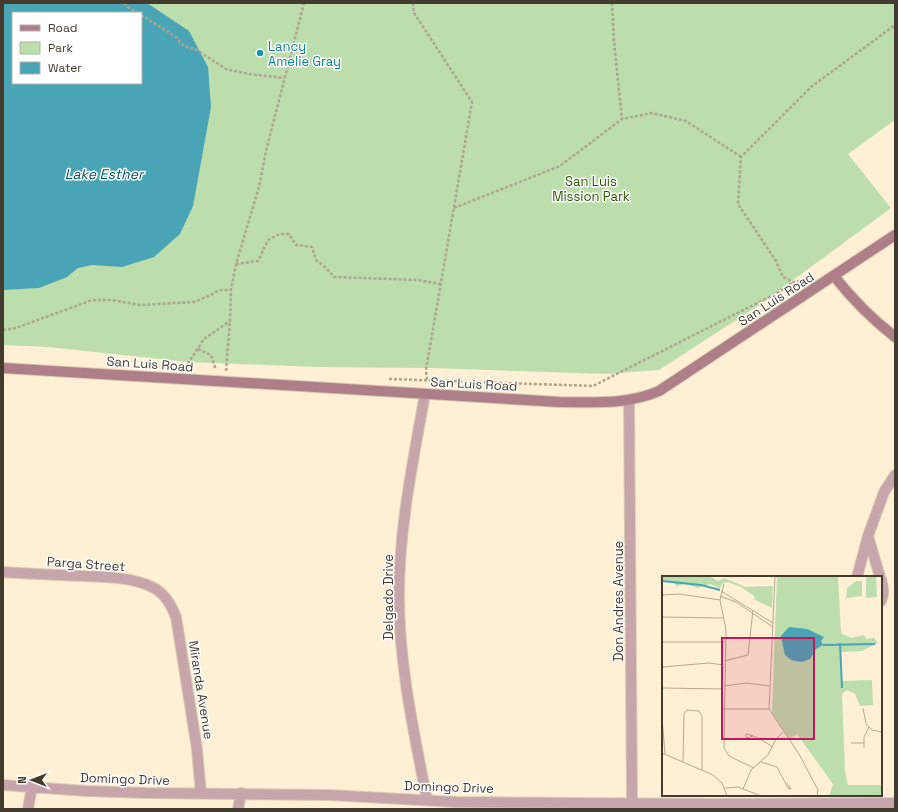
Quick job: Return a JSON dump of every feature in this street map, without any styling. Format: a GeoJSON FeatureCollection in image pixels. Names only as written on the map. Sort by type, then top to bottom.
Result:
{"type":"FeatureCollection","features":[{"type":"Feature","properties":{"kind":"street","name":"San Luis Road"},"geometry":{"type":"LineString","coordinates":[[3,368],[558,402],[613,402],[629,400],[659,391],[895,235]]}},
{"type":"Feature","properties":{"kind":"street"},"geometry":{"type":"LineString","coordinates":[[834,276],[846,292],[875,321],[895,337]]}},
{"type":"Feature","properties":{"kind":"street","name":"Delgado Drive"},"geometry":{"type":"LineString","coordinates":[[425,394],[405,505],[400,554],[399,596],[400,637],[405,680],[427,800]]}},
{"type":"Feature","properties":{"kind":"street","name":"Don Andres Avenue"},"geometry":{"type":"LineString","coordinates":[[629,400],[632,803]]}},
{"type":"Feature","properties":{"kind":"street"},"geometry":{"type":"LineString","coordinates":[[857,576],[868,536],[884,492],[895,475]]}},
{"type":"Feature","properties":{"kind":"street"},"geometry":{"type":"LineString","coordinates":[[868,536],[880,576]]}},
{"type":"Feature","properties":{"kind":"street","name":"Parga Street"},"geometry":{"type":"LineString","coordinates":[[3,572],[116,578],[153,587],[164,594]]}},
{"type":"Feature","properties":{"kind":"street"},"geometry":{"type":"LineString","coordinates":[[882,582],[884,589],[882,598]]}},
{"type":"Feature","properties":{"kind":"street","name":"Miranda Avenue"},"geometry":{"type":"LineString","coordinates":[[164,594],[176,617],[197,748],[201,794]]}},
{"type":"Feature","properties":{"kind":"street","name":"Domingo Drive"},"geometry":{"type":"LineString","coordinates":[[3,784],[108,792],[329,795],[427,800],[454,805],[895,803]]}},
{"type":"Feature","properties":{"kind":"street"},"geometry":{"type":"LineString","coordinates":[[28,809],[32,787]]}},
{"type":"Feature","properties":{"kind":"street"},"geometry":{"type":"LineString","coordinates":[[238,809],[241,794]]}},
{"type":"Feature","properties":{"kind":"path"},"geometry":{"type":"LineString","coordinates":[[124,3],[136,12]]}},
{"type":"Feature","properties":{"kind":"path"},"geometry":{"type":"LineString","coordinates":[[225,382],[231,290],[236,264],[259,187],[284,78],[304,3]]}},
{"type":"Feature","properties":{"kind":"path"},"geometry":{"type":"LineString","coordinates":[[413,3],[414,13],[472,102],[426,370],[427,381]]}},
{"type":"Feature","properties":{"kind":"path"},"geometry":{"type":"LineString","coordinates":[[612,3],[614,42],[622,119]]}},
{"type":"Feature","properties":{"kind":"path"},"geometry":{"type":"LineString","coordinates":[[142,16],[177,38],[184,46],[195,49],[226,69],[249,74],[284,78]]}},
{"type":"Feature","properties":{"kind":"path"},"geometry":{"type":"LineString","coordinates":[[793,282],[783,277],[776,261],[738,204],[741,156],[811,87],[895,25]]}},
{"type":"Feature","properties":{"kind":"path"},"geometry":{"type":"LineString","coordinates":[[454,208],[560,166],[622,119],[652,113],[686,121],[741,156]]}},
{"type":"Feature","properties":{"kind":"path"},"geometry":{"type":"LineString","coordinates":[[236,264],[258,261],[268,240],[280,234],[290,234],[296,244],[312,247],[316,260],[334,277],[418,280],[440,284]]}},
{"type":"Feature","properties":{"kind":"path"},"geometry":{"type":"LineString","coordinates":[[388,379],[593,386],[779,292],[793,282],[807,280]]}},
{"type":"Feature","properties":{"kind":"path"},"geometry":{"type":"LineString","coordinates":[[3,330],[16,328],[92,300],[112,300],[140,305],[194,302],[211,296],[219,290],[231,290]]}},
{"type":"Feature","properties":{"kind":"path"},"geometry":{"type":"LineString","coordinates":[[193,368],[185,368],[204,339],[230,321]]}},
{"type":"Feature","properties":{"kind":"path"},"geometry":{"type":"LineString","coordinates":[[198,349],[211,355],[216,370]]}},
{"type":"Feature","properties":{"kind":"path"},"geometry":{"type":"LineString","coordinates":[[208,369],[234,371]]}},
{"type":"Feature","properties":{"kind":"green space","name":"San Luis Mission Park"},"geometry":{"type":"Polygon","coordinates":[[[3,3],[895,3],[895,120],[848,154],[891,208],[758,306],[659,370],[606,374],[430,368],[316,367],[188,362],[48,347],[3,345],[3,3]]]}},
{"type":"Feature","properties":{"kind":"water","name":"Lake Esther"},"geometry":{"type":"Polygon","coordinates":[[[3,3],[147,3],[189,31],[208,67],[211,107],[193,206],[180,234],[154,257],[122,267],[92,265],[78,268],[67,277],[39,288],[3,290],[3,3]]]}},
{"type":"Feature","properties":{"kind":"place","name":"Lancy Amelie Gray"},"geometry":{"type":"Point","coordinates":[260,53]}}]}
